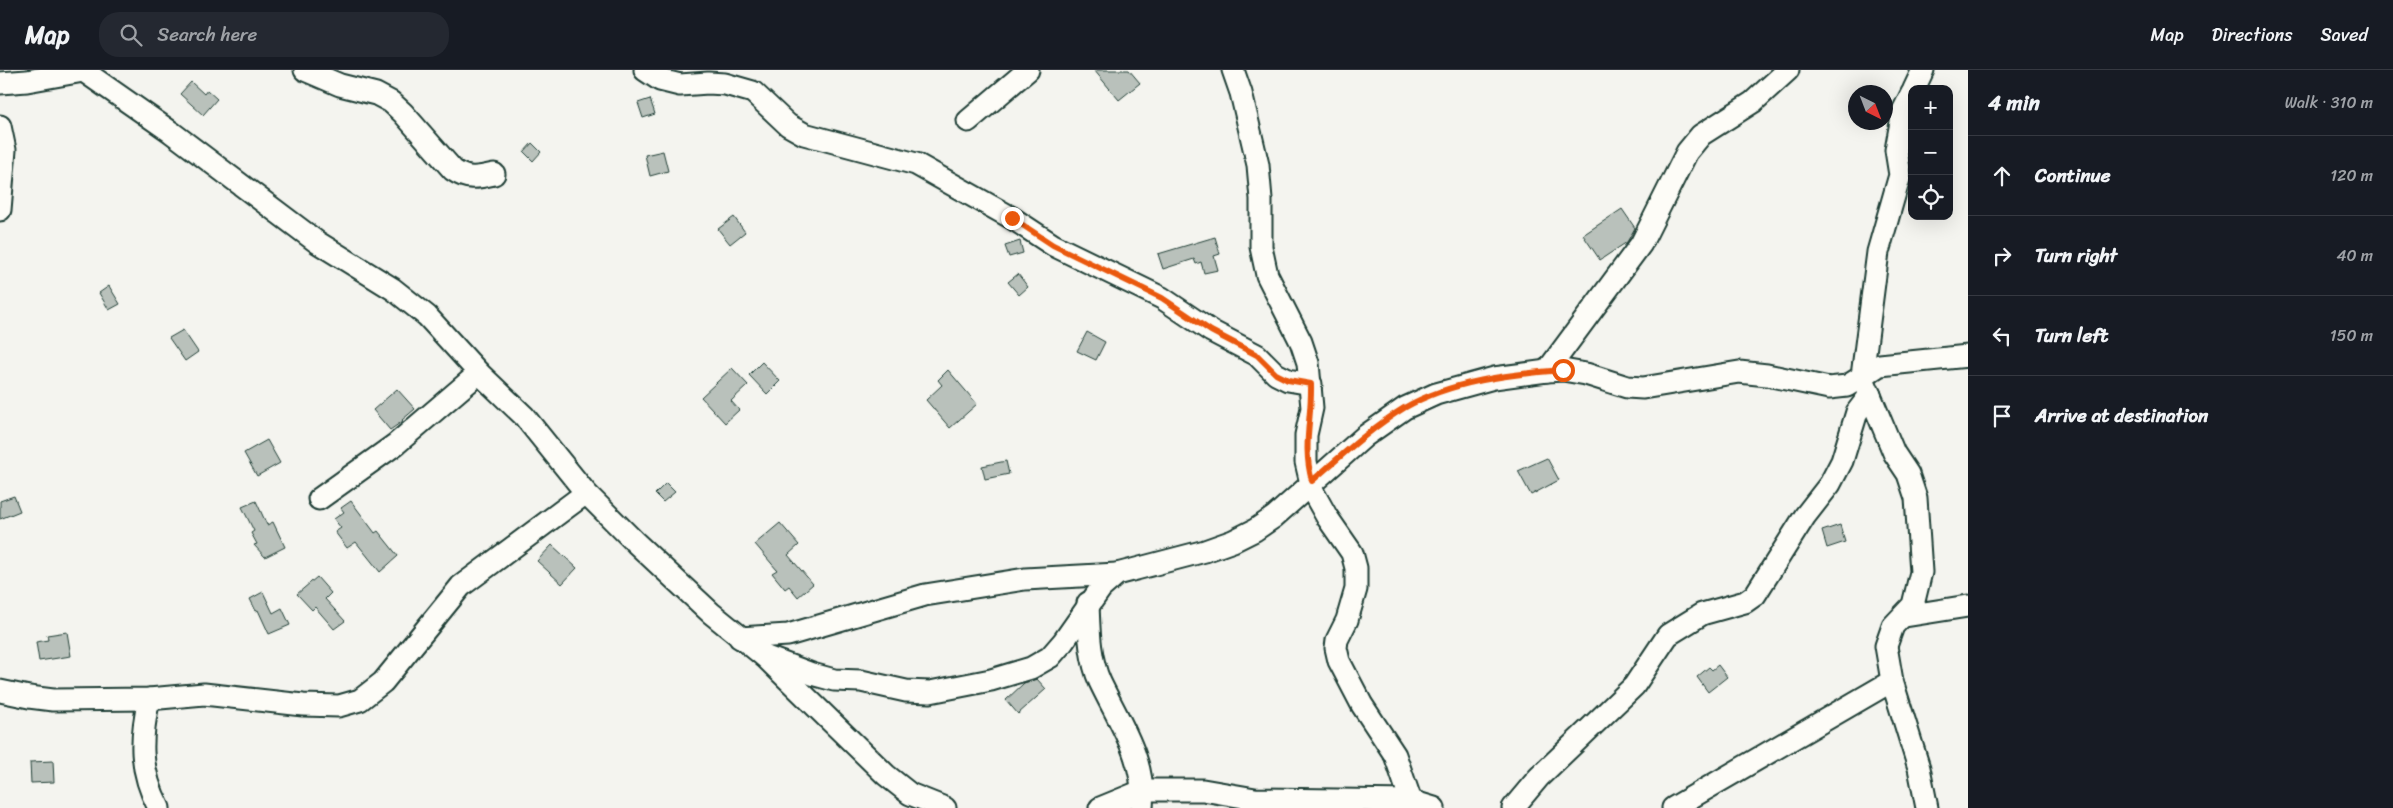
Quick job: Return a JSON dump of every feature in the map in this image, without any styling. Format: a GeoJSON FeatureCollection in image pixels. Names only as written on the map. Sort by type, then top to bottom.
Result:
{"type":"FeatureCollection","features":[{"type":"Feature","properties":{"kind":"street"},"geometry":{"type":"LineString","coordinates":[[305,70],[340,85],[376,94],[391,102],[453,170],[463,177],[475,179],[494,174]]}},
{"type":"Feature","properties":{"kind":"street"},"geometry":{"type":"LineString","coordinates":[[645,70],[660,80],[680,85],[725,84],[752,92],[788,124],[804,134],[916,164],[938,175],[969,196],[1012,218],[1053,245],[1162,298],[1211,331],[1257,355],[1276,374],[1288,380],[1311,384]]}},
{"type":"Feature","properties":{"kind":"street"},"geometry":{"type":"LineString","coordinates":[[968,121],[1028,70]]}},
{"type":"Feature","properties":{"kind":"street"},"geometry":{"type":"LineString","coordinates":[[1233,70],[1241,93],[1258,165],[1262,199],[1260,247],[1267,275],[1301,342],[1308,363],[1312,408],[1306,436],[1306,453],[1313,492],[1327,518],[1352,553],[1356,568],[1356,589],[1348,620],[1337,640],[1336,648],[1339,661],[1362,705],[1395,755],[1411,801]]}},
{"type":"Feature","properties":{"kind":"street"},"geometry":{"type":"LineString","coordinates":[[1547,371],[1641,244],[1687,152],[1701,135],[1753,102],[1788,70]]}},
{"type":"Feature","properties":{"kind":"street"},"geometry":{"type":"LineString","coordinates":[[1916,85],[1923,70]]}},
{"type":"Feature","properties":{"kind":"street"},"geometry":{"type":"LineString","coordinates":[[0,83],[28,81],[87,71],[172,132],[317,242],[393,289],[428,316],[479,373],[524,416],[586,493],[636,543],[740,638],[764,656],[886,775],[910,794],[945,808]]}},
{"type":"Feature","properties":{"kind":"street"},"geometry":{"type":"LineString","coordinates":[[1513,808],[1539,777],[1634,686],[1668,635],[1702,614],[1745,602],[1755,595],[1805,516],[1830,484],[1842,461],[1866,386],[1878,252],[1900,175],[1896,150],[1897,140],[1902,111],[1908,100]]}},
{"type":"Feature","properties":{"kind":"street"},"geometry":{"type":"LineString","coordinates":[[0,126],[5,150],[0,210]]}},
{"type":"Feature","properties":{"kind":"street"},"geometry":{"type":"LineString","coordinates":[[1866,386],[1880,365],[1968,356]]}},
{"type":"Feature","properties":{"kind":"street"},"geometry":{"type":"LineString","coordinates":[[740,638],[788,635],[925,595],[1025,579],[1117,574],[1205,552],[1234,541],[1274,517],[1312,481],[1365,436],[1404,408],[1436,394],[1494,378],[1563,370],[1586,374],[1627,387],[1643,388],[1739,372],[1766,375],[1829,388],[1866,386]]}},
{"type":"Feature","properties":{"kind":"street"},"geometry":{"type":"LineString","coordinates":[[319,499],[396,444],[479,373]]}},
{"type":"Feature","properties":{"kind":"street"},"geometry":{"type":"LineString","coordinates":[[1866,386],[1894,453],[1908,474],[1916,498],[1921,572],[1913,605],[1892,626],[1886,646],[1892,681],[1919,768],[1928,808]]}},
{"type":"Feature","properties":{"kind":"street"},"geometry":{"type":"LineString","coordinates":[[0,691],[53,700],[149,698],[204,694],[303,705],[339,706],[360,700],[382,682],[461,586],[586,493]]}},
{"type":"Feature","properties":{"kind":"street"},"geometry":{"type":"LineString","coordinates":[[764,656],[834,680],[861,680],[906,691],[930,692],[991,680],[1031,668],[1050,657],[1063,642],[1088,603],[1117,574]]}},
{"type":"Feature","properties":{"kind":"street"},"geometry":{"type":"LineString","coordinates":[[1088,603],[1089,636],[1095,666],[1140,768],[1143,799]]}},
{"type":"Feature","properties":{"kind":"street"},"geometry":{"type":"LineString","coordinates":[[1904,616],[1968,606]]}},
{"type":"Feature","properties":{"kind":"street"},"geometry":{"type":"LineString","coordinates":[[1673,808],[1892,681]]}},
{"type":"Feature","properties":{"kind":"street"},"geometry":{"type":"LineString","coordinates":[[149,698],[141,747],[144,767],[159,808]]}},
{"type":"Feature","properties":{"kind":"street"},"geometry":{"type":"LineString","coordinates":[[1100,808],[1203,790],[1255,799],[1411,801],[1434,808]]}},
{"type":"Feature","properties":{"kind":"building"},"geometry":{"type":"Polygon","coordinates":[[[1094,70],[1129,70],[1140,83],[1119,100],[1094,70]]]}},
{"type":"Feature","properties":{"kind":"building"},"geometry":{"type":"Polygon","coordinates":[[[191,82],[204,94],[207,90],[217,99],[203,115],[180,94],[191,82]]]}},
{"type":"Feature","properties":{"kind":"building"},"geometry":{"type":"Polygon","coordinates":[[[650,99],[655,114],[643,118],[638,103],[650,99]]]}},
{"type":"Feature","properties":{"kind":"building"},"geometry":{"type":"Polygon","coordinates":[[[532,143],[541,152],[533,161],[524,152],[532,143]]]}},
{"type":"Feature","properties":{"kind":"building"},"geometry":{"type":"Polygon","coordinates":[[[663,151],[668,171],[650,176],[645,155],[663,151]]]}},
{"type":"Feature","properties":{"kind":"building"},"geometry":{"type":"Polygon","coordinates":[[[1622,209],[1635,228],[1627,242],[1600,260],[1583,235],[1622,209]]]}},
{"type":"Feature","properties":{"kind":"building"},"geometry":{"type":"Polygon","coordinates":[[[734,217],[745,232],[730,244],[718,229],[734,217]]]}},
{"type":"Feature","properties":{"kind":"building"},"geometry":{"type":"Polygon","coordinates":[[[1215,237],[1220,254],[1214,256],[1218,270],[1204,273],[1201,262],[1196,264],[1194,259],[1163,269],[1158,254],[1215,237]]]}},
{"type":"Feature","properties":{"kind":"building"},"geometry":{"type":"Polygon","coordinates":[[[1020,241],[1023,253],[1009,257],[1005,246],[1020,241]]]}},
{"type":"Feature","properties":{"kind":"building"},"geometry":{"type":"Polygon","coordinates":[[[1018,274],[1028,287],[1019,295],[1008,282],[1018,274]]]}},
{"type":"Feature","properties":{"kind":"building"},"geometry":{"type":"Polygon","coordinates":[[[109,286],[120,304],[109,310],[99,293],[109,286]]]}},
{"type":"Feature","properties":{"kind":"building"},"geometry":{"type":"Polygon","coordinates":[[[183,330],[198,352],[185,361],[169,338],[183,330]]]}},
{"type":"Feature","properties":{"kind":"building"},"geometry":{"type":"Polygon","coordinates":[[[1087,332],[1105,342],[1096,360],[1077,351],[1087,332]]]}},
{"type":"Feature","properties":{"kind":"building"},"geometry":{"type":"Polygon","coordinates":[[[762,362],[780,381],[767,394],[749,375],[762,362]]]}},
{"type":"Feature","properties":{"kind":"building"},"geometry":{"type":"Polygon","coordinates":[[[732,368],[748,385],[731,401],[739,410],[725,423],[701,397],[732,368]]]}},
{"type":"Feature","properties":{"kind":"building"},"geometry":{"type":"Polygon","coordinates":[[[948,370],[977,404],[950,428],[926,400],[942,385],[938,380],[948,370]]]}},
{"type":"Feature","properties":{"kind":"building"},"geometry":{"type":"Polygon","coordinates":[[[397,389],[415,409],[390,430],[373,410],[397,389]]]}},
{"type":"Feature","properties":{"kind":"building"},"geometry":{"type":"Polygon","coordinates":[[[267,440],[280,463],[257,476],[244,453],[267,440]]]}},
{"type":"Feature","properties":{"kind":"building"},"geometry":{"type":"Polygon","coordinates":[[[1547,458],[1559,480],[1531,495],[1518,471],[1547,458]]]}},
{"type":"Feature","properties":{"kind":"building"},"geometry":{"type":"Polygon","coordinates":[[[1006,461],[1009,474],[985,479],[982,466],[1006,461]]]}},
{"type":"Feature","properties":{"kind":"building"},"geometry":{"type":"Polygon","coordinates":[[[666,483],[675,492],[663,502],[655,494],[666,483]]]}},
{"type":"Feature","properties":{"kind":"building"},"geometry":{"type":"Polygon","coordinates":[[[14,496],[20,511],[0,519],[0,501],[14,496]]]}},
{"type":"Feature","properties":{"kind":"building"},"geometry":{"type":"Polygon","coordinates":[[[256,501],[267,525],[273,522],[285,547],[265,557],[254,545],[257,544],[251,533],[254,531],[242,507],[256,501]]]}},
{"type":"Feature","properties":{"kind":"building"},"geometry":{"type":"Polygon","coordinates":[[[351,501],[375,533],[378,531],[398,556],[380,572],[356,542],[347,548],[335,532],[341,528],[334,519],[344,512],[341,508],[351,501]]]}},
{"type":"Feature","properties":{"kind":"building"},"geometry":{"type":"Polygon","coordinates":[[[780,523],[799,545],[788,555],[813,584],[798,597],[789,586],[785,589],[772,573],[777,570],[755,544],[780,523]]]}},
{"type":"Feature","properties":{"kind":"building"},"geometry":{"type":"Polygon","coordinates":[[[1840,525],[1845,542],[1827,548],[1822,531],[1840,525]]]}},
{"type":"Feature","properties":{"kind":"building"},"geometry":{"type":"Polygon","coordinates":[[[552,545],[577,568],[562,584],[537,561],[552,545]]]}},
{"type":"Feature","properties":{"kind":"building"},"geometry":{"type":"Polygon","coordinates":[[[317,577],[331,593],[325,599],[345,621],[334,629],[315,607],[312,610],[297,594],[317,577]]]}},
{"type":"Feature","properties":{"kind":"building"},"geometry":{"type":"Polygon","coordinates":[[[263,592],[273,613],[282,608],[290,625],[269,634],[258,610],[256,611],[250,599],[263,592]]]}},
{"type":"Feature","properties":{"kind":"building"},"geometry":{"type":"Polygon","coordinates":[[[67,632],[71,656],[39,661],[36,642],[48,640],[47,635],[67,632]]]}},
{"type":"Feature","properties":{"kind":"building"},"geometry":{"type":"Polygon","coordinates":[[[1718,665],[1727,677],[1708,692],[1697,677],[1709,667],[1712,670],[1718,665]]]}},
{"type":"Feature","properties":{"kind":"building"},"geometry":{"type":"Polygon","coordinates":[[[1037,679],[1046,689],[1018,714],[1006,700],[1024,683],[1037,679]]]}},
{"type":"Feature","properties":{"kind":"building"},"geometry":{"type":"Polygon","coordinates":[[[53,761],[54,782],[31,783],[30,762],[53,761]]]}},
{"type":"Feature","properties":{"kind":"route"},"geometry":{"type":"LineString","coordinates":[[1012,218],[1053,245],[1162,298],[1211,331],[1257,355],[1276,374],[1288,380],[1311,384],[1312,408],[1306,436],[1306,462],[1312,481],[1365,436],[1404,408],[1436,394],[1494,378],[1563,370]]}}]}
